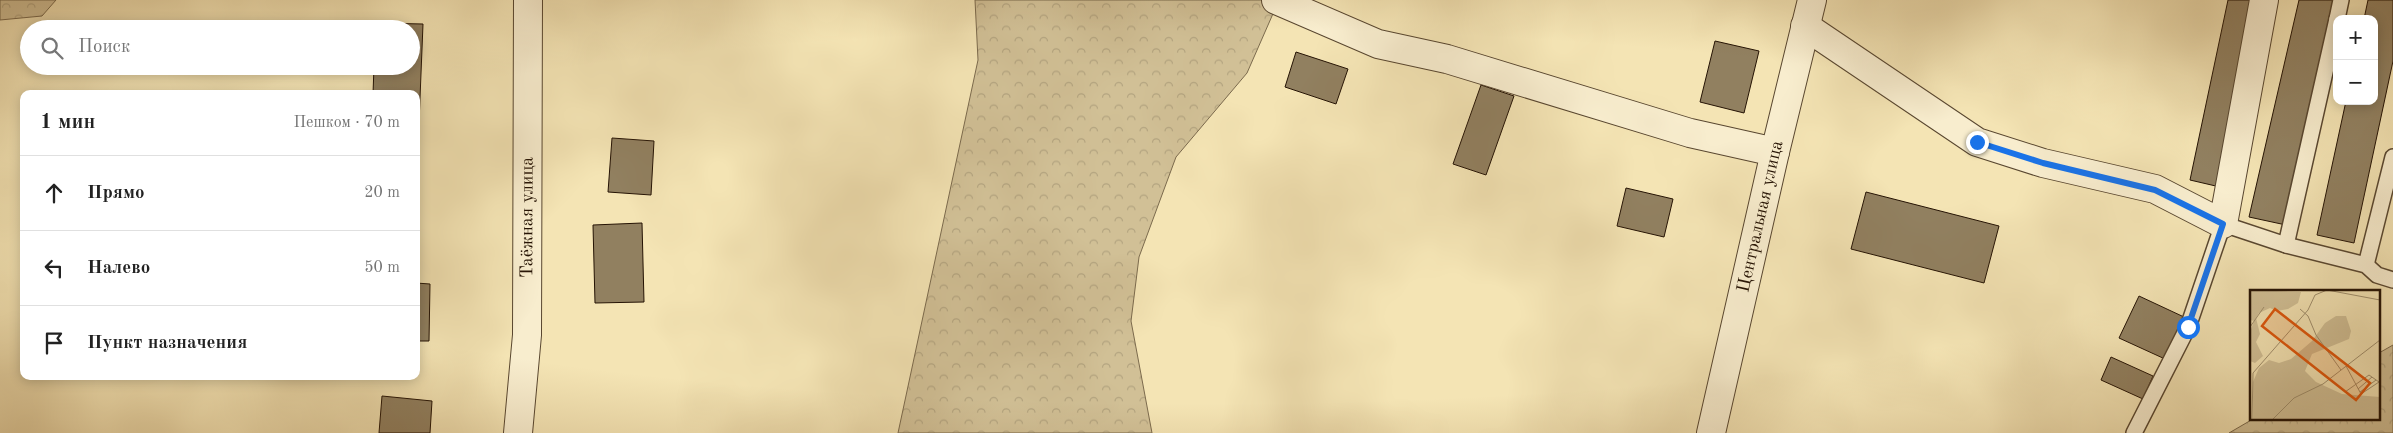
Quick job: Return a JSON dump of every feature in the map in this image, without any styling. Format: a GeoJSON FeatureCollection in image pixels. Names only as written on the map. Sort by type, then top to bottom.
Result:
{"type":"FeatureCollection","features":[{"type":"Feature","properties":{"kind":"street","name":"Таёжная улица"},"geometry":{"type":"LineString","coordinates":[[518,433],[527,335],[528,0]]}},
{"type":"Feature","properties":{"kind":"street"},"geometry":{"type":"LineString","coordinates":[[1276,0],[1378,44],[1447,59],[1690,133],[1775,152]]}},
{"type":"Feature","properties":{"kind":"street","name":"Центральная улица"},"geometry":{"type":"LineString","coordinates":[[1711,433],[1775,152],[1812,0]]}},
{"type":"Feature","properties":{"kind":"street"},"geometry":{"type":"LineString","coordinates":[[1805,26],[1977,142],[2043,163],[2155,190],[2223,224],[2264,0]]}},
{"type":"Feature","properties":{"kind":"lane"},"geometry":{"type":"LineString","coordinates":[[2338,15],[2341,0]]}},
{"type":"Feature","properties":{"kind":"lane"},"geometry":{"type":"LineString","coordinates":[[2286,245],[2333,37]]}},
{"type":"Feature","properties":{"kind":"lane"},"geometry":{"type":"LineString","coordinates":[[2366,265],[2393,157]]}},
{"type":"Feature","properties":{"kind":"lane"},"geometry":{"type":"LineString","coordinates":[[2134,433],[2188,327],[2223,224],[2286,245],[2366,265],[2377,275],[2393,280]]}},
{"type":"Feature","properties":{"kind":"green space"},"geometry":{"type":"Polygon","coordinates":[[[0,0],[56,0],[42,16],[0,20],[0,0]]]}},
{"type":"Feature","properties":{"kind":"green space"},"geometry":{"type":"Polygon","coordinates":[[[975,0],[1279,0],[1247,73],[1176,157],[1139,257],[1131,321],[1152,433],[898,433],[978,60],[975,0]]]}},
{"type":"Feature","properties":{"kind":"green space"},"geometry":{"type":"Polygon","coordinates":[[[2393,345],[2393,433],[2229,433],[2251,420],[2380,420],[2380,352],[2393,345]]]}},
{"type":"Feature","properties":{"kind":"building"},"geometry":{"type":"Polygon","coordinates":[[[2228,0],[2260,0],[2220,187],[2190,180],[2228,0]]]}},
{"type":"Feature","properties":{"kind":"building"},"geometry":{"type":"Polygon","coordinates":[[[2299,0],[2337,0],[2286,225],[2249,217],[2299,0]]]}},
{"type":"Feature","properties":{"kind":"building"},"geometry":{"type":"Polygon","coordinates":[[[2368,0],[2393,0],[2393,61],[2354,243],[2317,235],[2345,105],[2378,105],[2378,15],[2365,15],[2368,0]]]}},
{"type":"Feature","properties":{"kind":"building"},"geometry":{"type":"Polygon","coordinates":[[[420,24],[423,24],[420,98],[420,90],[373,90],[374,75],[420,75],[420,24]]]}},
{"type":"Feature","properties":{"kind":"building"},"geometry":{"type":"Polygon","coordinates":[[[1715,41],[1759,51],[1744,113],[1700,102],[1715,41]]]}},
{"type":"Feature","properties":{"kind":"building"},"geometry":{"type":"Polygon","coordinates":[[[1296,52],[1348,69],[1336,104],[1285,87],[1296,52]]]}},
{"type":"Feature","properties":{"kind":"building"},"geometry":{"type":"Polygon","coordinates":[[[1481,85],[1514,96],[1486,175],[1453,164],[1481,85]]]}},
{"type":"Feature","properties":{"kind":"building"},"geometry":{"type":"Polygon","coordinates":[[[612,138],[654,141],[651,195],[608,192],[612,138]]]}},
{"type":"Feature","properties":{"kind":"building"},"geometry":{"type":"Polygon","coordinates":[[[1626,188],[1673,199],[1664,237],[1617,226],[1626,188]]]}},
{"type":"Feature","properties":{"kind":"building"},"geometry":{"type":"Polygon","coordinates":[[[1866,192],[1999,226],[1984,283],[1851,249],[1866,192]]]}},
{"type":"Feature","properties":{"kind":"building"},"geometry":{"type":"Polygon","coordinates":[[[642,223],[644,302],[595,303],[593,225],[642,223]]]}},
{"type":"Feature","properties":{"kind":"building"},"geometry":{"type":"Polygon","coordinates":[[[420,283],[430,284],[429,341],[420,341],[420,283]]]}},
{"type":"Feature","properties":{"kind":"building"},"geometry":{"type":"Polygon","coordinates":[[[2139,296],[2184,317],[2165,359],[2119,338],[2139,296]]]}},
{"type":"Feature","properties":{"kind":"building"},"geometry":{"type":"Polygon","coordinates":[[[2111,357],[2153,376],[2143,399],[2101,380],[2111,357]]]}},
{"type":"Feature","properties":{"kind":"building"},"geometry":{"type":"Polygon","coordinates":[[[382,396],[432,401],[430,433],[379,433],[382,396]]]}},
{"type":"Feature","properties":{"kind":"route"},"geometry":{"type":"LineString","coordinates":[[1977,142],[2043,163],[2155,190],[2223,224],[2188,327]]}}]}
